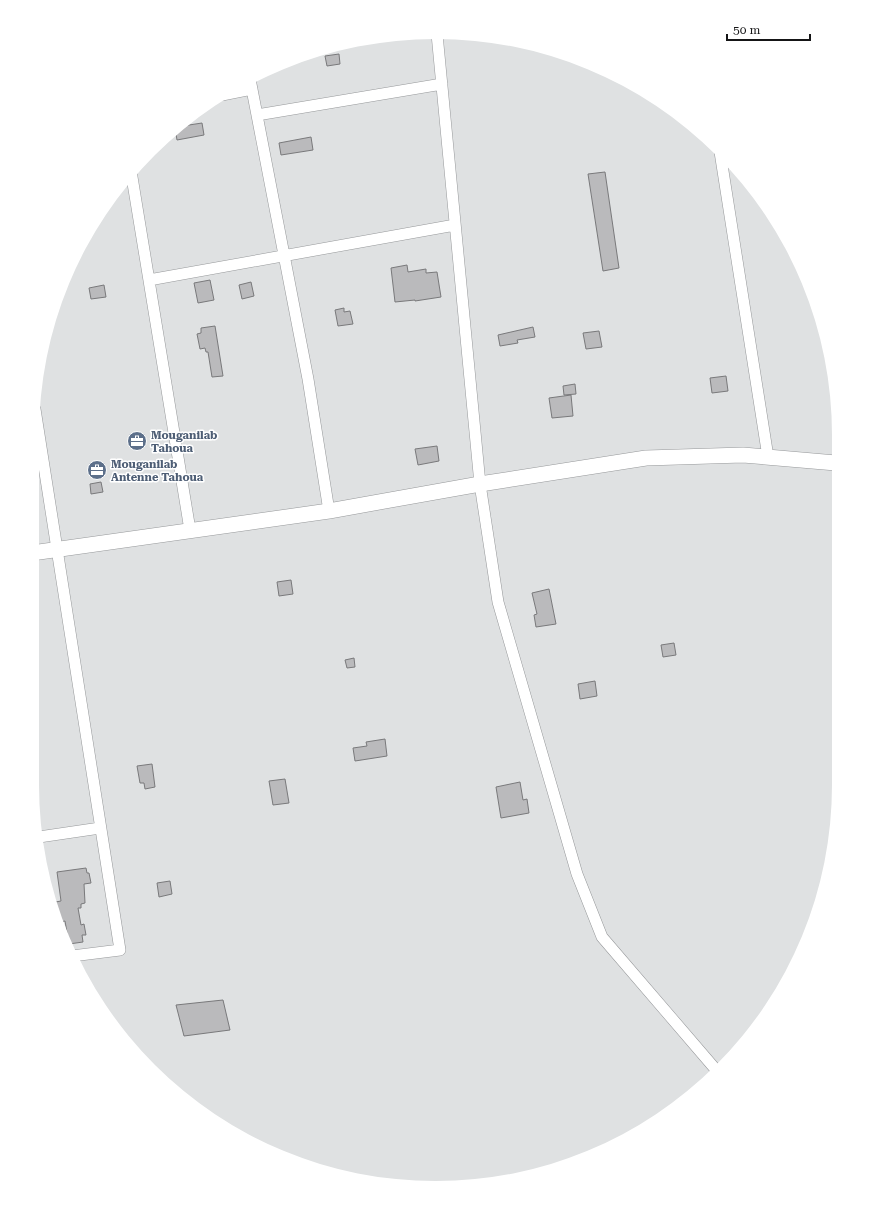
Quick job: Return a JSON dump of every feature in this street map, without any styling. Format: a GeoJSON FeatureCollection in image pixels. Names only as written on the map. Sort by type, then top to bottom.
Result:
{"type":"FeatureCollection","features":[{"type":"Feature","properties":{"kind":"street"},"geometry":{"type":"LineString","coordinates":[[438,39],[480,484],[498,602],[575,867],[602,937],[714,1067]]}},
{"type":"Feature","properties":{"kind":"street"},"geometry":{"type":"LineString","coordinates":[[257,115],[442,84]]}},
{"type":"Feature","properties":{"kind":"street"},"geometry":{"type":"LineString","coordinates":[[251,85],[308,379],[329,511]]}},
{"type":"Feature","properties":{"kind":"street"},"geometry":{"type":"LineString","coordinates":[[721,161],[768,457]]}},
{"type":"Feature","properties":{"kind":"street"},"geometry":{"type":"LineString","coordinates":[[132,180],[190,530]]}},
{"type":"Feature","properties":{"kind":"street"},"geometry":{"type":"LineString","coordinates":[[149,280],[455,225]]}},
{"type":"Feature","properties":{"kind":"street"},"geometry":{"type":"LineString","coordinates":[[39,436],[120,950],[78,955]]}},
{"type":"Feature","properties":{"kind":"street"},"geometry":{"type":"LineString","coordinates":[[39,552],[329,511],[480,484],[646,458],[743,455],[832,464]]}},
{"type":"Feature","properties":{"kind":"street"},"geometry":{"type":"LineString","coordinates":[[42,837],[100,828]]}},
{"type":"Feature","properties":{"kind":"building"},"geometry":{"type":"Polygon","coordinates":[[[339,54],[340,64],[327,66],[325,56],[339,54]]]}},
{"type":"Feature","properties":{"kind":"building"},"geometry":{"type":"Polygon","coordinates":[[[202,123],[204,135],[177,140],[176,135],[189,125],[202,123]]]}},
{"type":"Feature","properties":{"kind":"building"},"geometry":{"type":"Polygon","coordinates":[[[311,137],[313,150],[281,155],[279,143],[311,137]]]}},
{"type":"Feature","properties":{"kind":"building"},"geometry":{"type":"Polygon","coordinates":[[[605,172],[619,268],[603,271],[588,174],[605,172]]]}},
{"type":"Feature","properties":{"kind":"building"},"geometry":{"type":"Polygon","coordinates":[[[407,265],[408,272],[426,269],[426,273],[437,272],[441,297],[395,302],[391,268],[407,265]]]}},
{"type":"Feature","properties":{"kind":"building"},"geometry":{"type":"Polygon","coordinates":[[[210,280],[214,300],[198,303],[194,283],[210,280]]]}},
{"type":"Feature","properties":{"kind":"building"},"geometry":{"type":"Polygon","coordinates":[[[251,282],[254,296],[242,299],[239,285],[251,282]]]}},
{"type":"Feature","properties":{"kind":"building"},"geometry":{"type":"Polygon","coordinates":[[[104,285],[106,297],[91,299],[89,288],[104,285]]]}},
{"type":"Feature","properties":{"kind":"building"},"geometry":{"type":"Polygon","coordinates":[[[344,308],[344,312],[350,311],[353,324],[338,326],[335,310],[344,308]]]}},
{"type":"Feature","properties":{"kind":"building"},"geometry":{"type":"Polygon","coordinates":[[[215,326],[223,376],[212,377],[208,352],[206,352],[205,348],[200,349],[197,334],[201,333],[201,328],[215,326]]]}},
{"type":"Feature","properties":{"kind":"building"},"geometry":{"type":"Polygon","coordinates":[[[533,327],[535,337],[517,340],[518,343],[500,346],[498,335],[533,327]]]}},
{"type":"Feature","properties":{"kind":"building"},"geometry":{"type":"Polygon","coordinates":[[[599,331],[602,347],[586,349],[583,333],[599,331]]]}},
{"type":"Feature","properties":{"kind":"building"},"geometry":{"type":"Polygon","coordinates":[[[726,376],[728,391],[712,393],[710,378],[726,376]]]}},
{"type":"Feature","properties":{"kind":"building"},"geometry":{"type":"Polygon","coordinates":[[[575,384],[576,394],[564,395],[563,386],[575,384]]]}},
{"type":"Feature","properties":{"kind":"building"},"geometry":{"type":"Polygon","coordinates":[[[571,395],[573,416],[552,418],[549,398],[571,395]]]}},
{"type":"Feature","properties":{"kind":"building"},"geometry":{"type":"Polygon","coordinates":[[[437,446],[439,461],[418,465],[415,449],[437,446]]]}},
{"type":"Feature","properties":{"kind":"building"},"geometry":{"type":"Polygon","coordinates":[[[101,482],[103,492],[91,494],[90,484],[101,482]]]}},
{"type":"Feature","properties":{"kind":"building"},"geometry":{"type":"Polygon","coordinates":[[[291,580],[293,594],[279,596],[277,582],[291,580]]]}},
{"type":"Feature","properties":{"kind":"building"},"geometry":{"type":"Polygon","coordinates":[[[549,589],[556,624],[536,627],[534,615],[537,614],[532,593],[549,589]]]}},
{"type":"Feature","properties":{"kind":"building"},"geometry":{"type":"Polygon","coordinates":[[[674,643],[676,655],[663,657],[661,645],[674,643]]]}},
{"type":"Feature","properties":{"kind":"building"},"geometry":{"type":"Polygon","coordinates":[[[354,658],[355,667],[347,668],[345,660],[354,658]]]}},
{"type":"Feature","properties":{"kind":"building"},"geometry":{"type":"Polygon","coordinates":[[[595,681],[597,696],[580,699],[578,684],[595,681]]]}},
{"type":"Feature","properties":{"kind":"building"},"geometry":{"type":"Polygon","coordinates":[[[385,739],[387,756],[355,761],[353,748],[367,746],[366,742],[385,739]]]}},
{"type":"Feature","properties":{"kind":"building"},"geometry":{"type":"Polygon","coordinates":[[[152,764],[155,787],[145,789],[144,783],[140,783],[137,766],[152,764]]]}},
{"type":"Feature","properties":{"kind":"building"},"geometry":{"type":"Polygon","coordinates":[[[285,779],[289,803],[273,805],[269,781],[285,779]]]}},
{"type":"Feature","properties":{"kind":"building"},"geometry":{"type":"Polygon","coordinates":[[[520,782],[523,800],[527,799],[529,813],[501,818],[496,787],[520,782]]]}},
{"type":"Feature","properties":{"kind":"building"},"geometry":{"type":"Polygon","coordinates":[[[86,868],[87,873],[89,873],[91,883],[84,884],[85,903],[81,904],[81,908],[78,908],[81,925],[84,924],[86,935],[82,935],[83,942],[72,944],[66,929],[65,921],[64,921],[60,912],[57,902],[61,901],[57,872],[86,868]]]}},
{"type":"Feature","properties":{"kind":"building"},"geometry":{"type":"Polygon","coordinates":[[[170,881],[172,894],[159,897],[157,883],[170,881]]]}},
{"type":"Feature","properties":{"kind":"building"},"geometry":{"type":"Polygon","coordinates":[[[223,1000],[230,1030],[184,1036],[176,1005],[223,1000]]]}},
{"type":"Feature","properties":{"kind":"place","name":"Mouganilab Tahoua"},"geometry":{"type":"Point","coordinates":[137,441]}},
{"type":"Feature","properties":{"kind":"place","name":"Mouganilab Antenne Tahoua"},"geometry":{"type":"Point","coordinates":[97,470]}}]}
